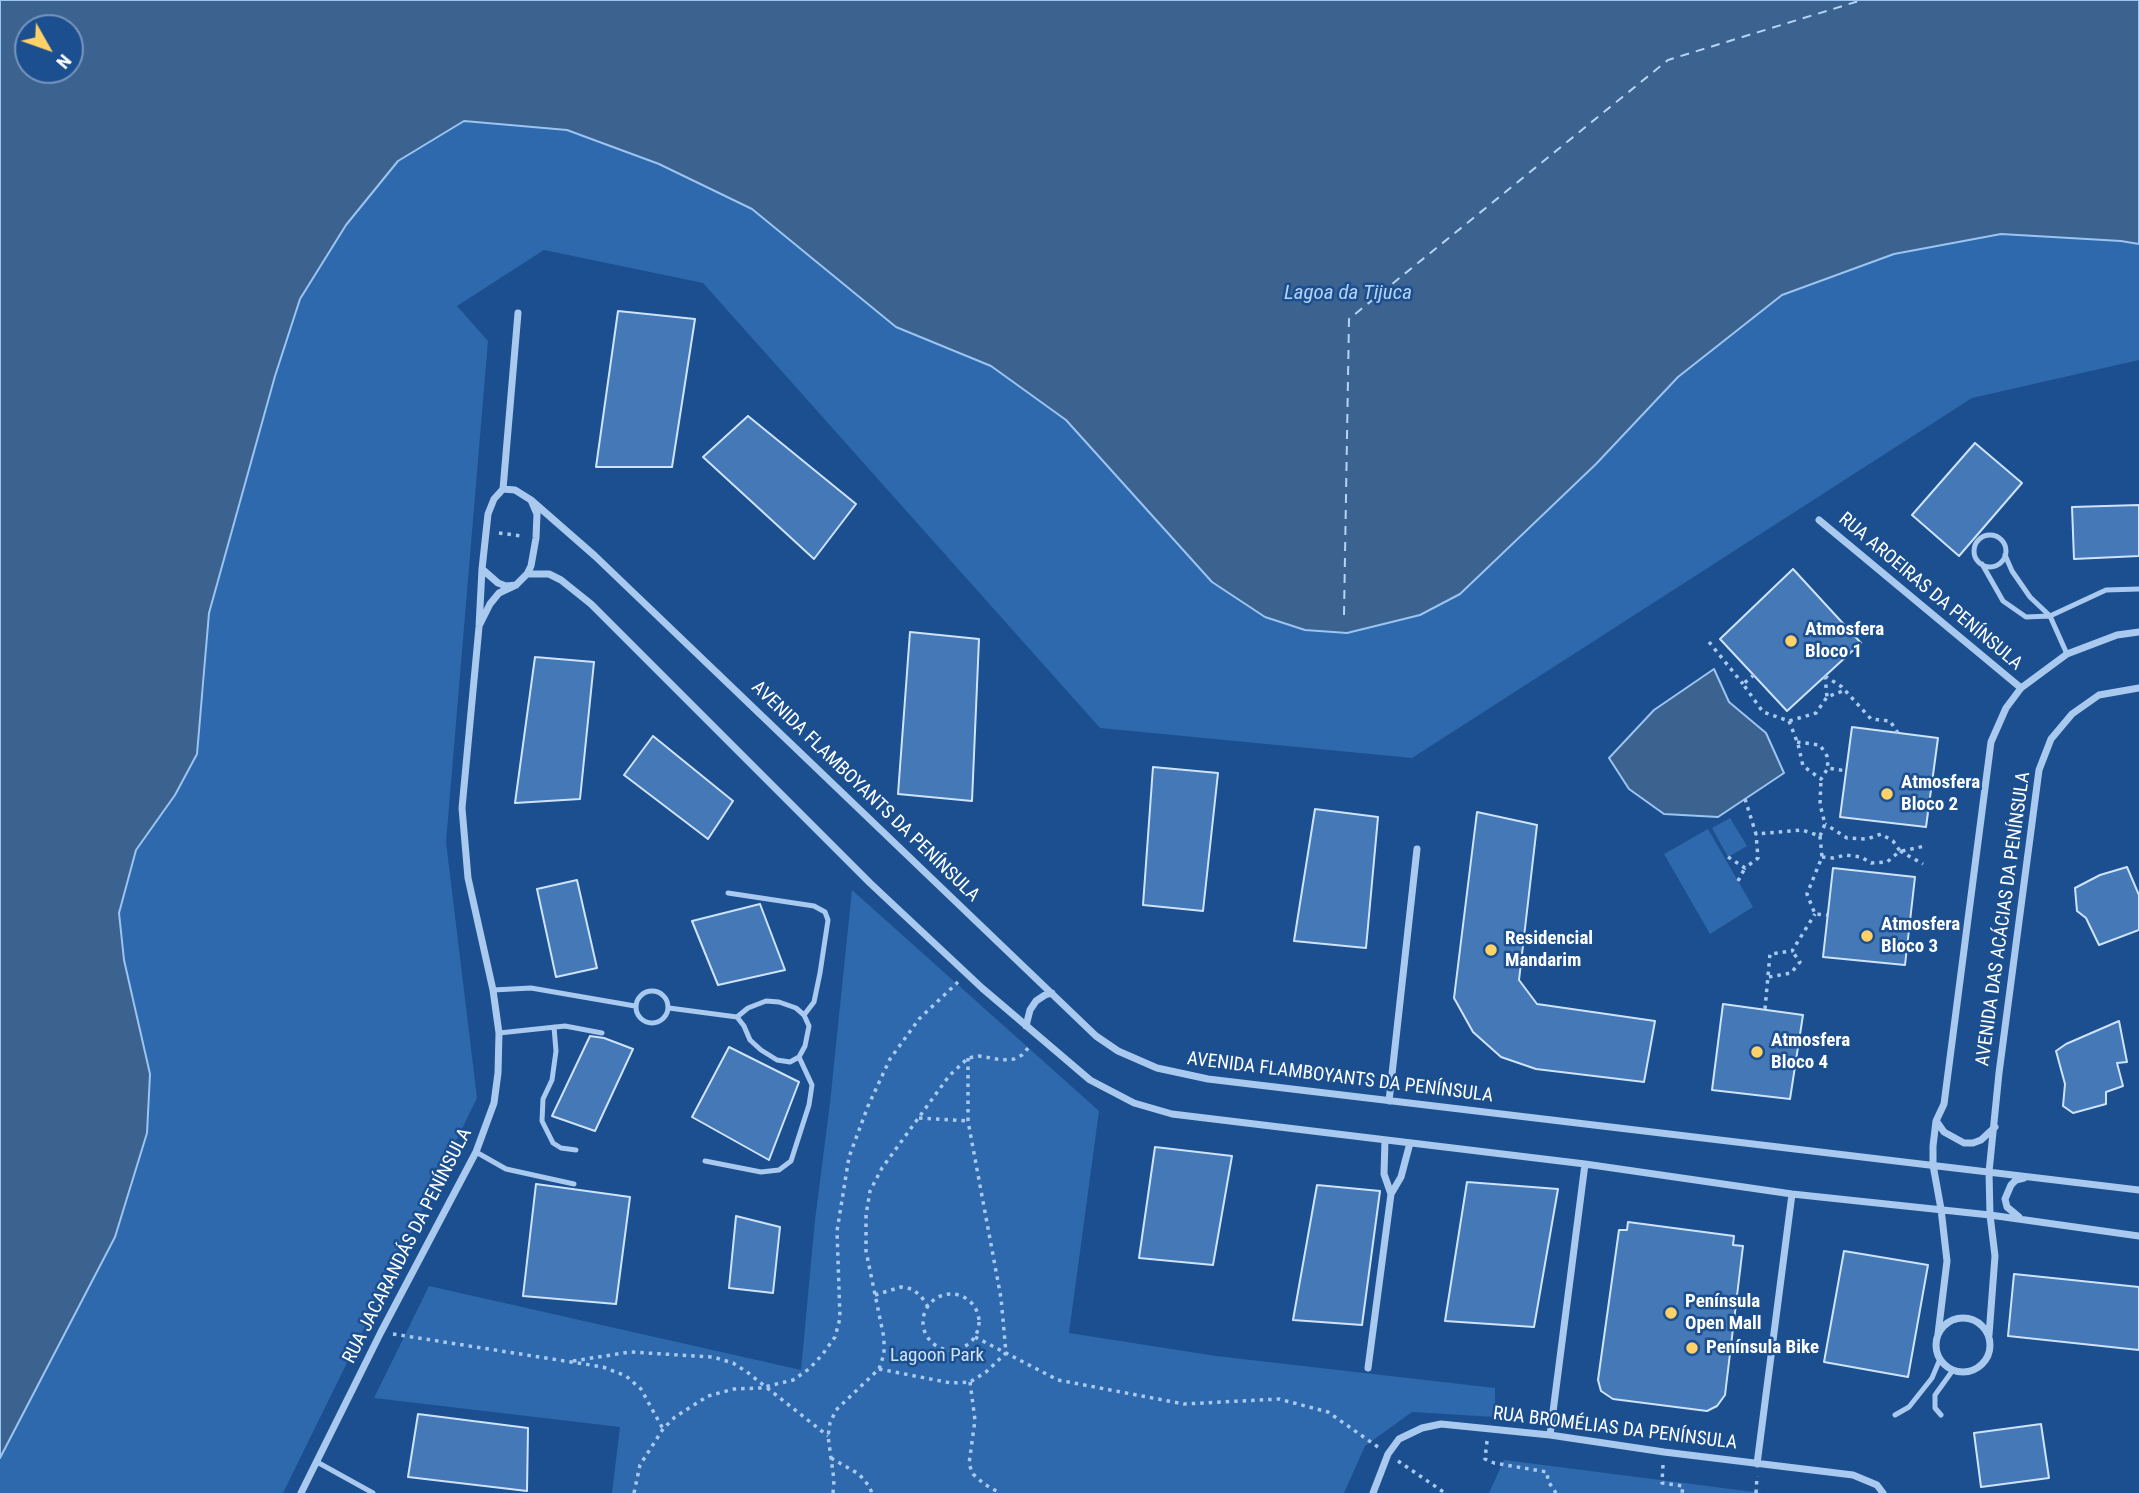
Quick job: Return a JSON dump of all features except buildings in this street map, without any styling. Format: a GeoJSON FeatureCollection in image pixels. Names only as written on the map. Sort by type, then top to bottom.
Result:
{"type":"FeatureCollection","features":[{"type":"Feature","properties":{"kind":"street","name":"RUA JACARANDÁS DA PENÍNSULA"},"geometry":{"type":"LineString","coordinates":[[301,1493],[381,1332],[476,1152],[494,1103],[499,1033],[493,990],[468,878],[462,808],[486,531],[491,506],[503,489],[518,313]]}},
{"type":"Feature","properties":{"kind":"street"},"geometry":{"type":"LineString","coordinates":[[503,489],[515,490],[531,500],[537,514],[536,538],[527,574],[549,574],[591,604],[870,883],[967,974],[1090,1080],[1134,1103],[1172,1114],[1585,1164],[1792,1194],[2022,1219],[2139,1236]]}},
{"type":"Feature","properties":{"kind":"street","name":"AVENIDA FLAMBOYANTS DA PENÍNSULA"},"geometry":{"type":"LineString","coordinates":[[531,500],[604,564],[1096,1036],[1118,1051],[1157,1068],[1208,1079],[2139,1190]]}},
{"type":"Feature","properties":{"kind":"street","name":"RUA AROEIRAS DA PENÍNSULA"},"geometry":{"type":"LineString","coordinates":[[1819,520],[2021,688]]}},
{"type":"Feature","properties":{"kind":"street"},"geometry":{"type":"LineString","coordinates":[[482,569],[498,583],[516,585]]}},
{"type":"Feature","properties":{"kind":"street","name":"RUA JACARANDÁS DA PENÍNSULA"},"geometry":{"type":"LineString","coordinates":[[478,627],[499,593],[516,585],[527,574]]}},
{"type":"Feature","properties":{"kind":"street","name":"AVENIDA DAS ACÁCIAS DA PENÍNSULA"},"geometry":{"type":"LineString","coordinates":[[1938,1334],[1947,1261],[1933,1165],[1936,1121],[1944,1104],[1991,741],[2006,708],[2021,688],[2067,654],[2117,635],[2139,632]]}},
{"type":"Feature","properties":{"kind":"street","name":"AVENIDA DAS ACÁCIAS DA PENÍNSULA"},"geometry":{"type":"LineString","coordinates":[[1989,1335],[1995,1256],[1989,1172],[1998,1073],[2039,770],[2051,739],[2072,714],[2099,695],[2139,688]]}},
{"type":"Feature","properties":{"kind":"street"},"geometry":{"type":"LineString","coordinates":[[1389,1101],[1417,849]]}},
{"type":"Feature","properties":{"kind":"street"},"geometry":{"type":"LineString","coordinates":[[1026,1026],[1030,1010],[1036,1001],[1052,993]]}},
{"type":"Feature","properties":{"kind":"street"},"geometry":{"type":"LineString","coordinates":[[1936,1121],[1944,1132],[1964,1143],[1981,1140],[1995,1128]]}},
{"type":"Feature","properties":{"kind":"street"},"geometry":{"type":"LineString","coordinates":[[1385,1140],[1384,1174],[1391,1194]]}},
{"type":"Feature","properties":{"kind":"street"},"geometry":{"type":"LineString","coordinates":[[1368,1368],[1391,1194],[1401,1177],[1410,1143]]}},
{"type":"Feature","properties":{"kind":"street"},"geometry":{"type":"LineString","coordinates":[[1550,1435],[1585,1164]]}},
{"type":"Feature","properties":{"kind":"street"},"geometry":{"type":"LineString","coordinates":[[2022,1219],[2007,1207],[2005,1199],[2016,1180],[2028,1177]]}},
{"type":"Feature","properties":{"kind":"street"},"geometry":{"type":"LineString","coordinates":[[1757,1464],[1792,1194]]}},
{"type":"Feature","properties":{"kind":"street"},"geometry":{"type":"LineString","coordinates":[[1959,1318],[1977,1321],[1989,1335],[1990,1353],[1979,1367],[1962,1372],[1953,1370],[1940,1359],[1936,1343],[1938,1334],[1943,1326],[1959,1318]]}},
{"type":"Feature","properties":{"kind":"street","name":"RUA BROMÉLIAS DA PENÍNSULA"},"geometry":{"type":"LineString","coordinates":[[1373,1493],[1388,1454],[1399,1439],[1422,1428],[1441,1424],[1550,1435],[1853,1475],[1877,1485],[1883,1493]]}},
{"type":"Feature","properties":{"kind":"lane"},"geometry":{"type":"LineString","coordinates":[[2067,654],[2050,616],[2030,597],[2012,571],[2005,555],[2006,548],[1998,537],[1984,536],[1978,540],[1974,553],[1976,559],[1982,564],[2003,601],[2026,617],[2050,616],[2106,590],[2139,589]]}},
{"type":"Feature","properties":{"kind":"lane"},"geometry":{"type":"LineString","coordinates":[[1982,564],[1995,566],[2005,555]]}},
{"type":"Feature","properties":{"kind":"lane"},"geometry":{"type":"LineString","coordinates":[[728,893],[814,906],[825,912],[828,920],[814,1002],[804,1015]]}},
{"type":"Feature","properties":{"kind":"lane"},"geometry":{"type":"LineString","coordinates":[[493,990],[531,988],[635,1006]]}},
{"type":"Feature","properties":{"kind":"lane"},"geometry":{"type":"LineString","coordinates":[[656,991],[667,1001],[667,1015],[662,1021],[647,1023],[636,1013],[635,1006],[642,993],[656,991]]}},
{"type":"Feature","properties":{"kind":"lane"},"geometry":{"type":"LineString","coordinates":[[668,1008],[737,1017],[750,1040],[777,1059],[790,1062],[799,1057],[805,1046],[809,1026],[804,1015],[796,1008],[766,1001],[748,1008],[737,1017]]}},
{"type":"Feature","properties":{"kind":"lane"},"geometry":{"type":"LineString","coordinates":[[499,1033],[565,1026],[602,1033]]}},
{"type":"Feature","properties":{"kind":"lane"},"geometry":{"type":"LineString","coordinates":[[554,1027],[556,1051],[552,1080],[543,1099],[542,1121],[553,1143],[561,1148],[576,1150]]}},
{"type":"Feature","properties":{"kind":"lane"},"geometry":{"type":"LineString","coordinates":[[705,1160],[761,1172],[779,1170],[791,1160],[809,1105],[812,1085],[799,1057]]}},
{"type":"Feature","properties":{"kind":"lane"},"geometry":{"type":"LineString","coordinates":[[476,1152],[506,1170],[573,1184]]}},
{"type":"Feature","properties":{"kind":"lane"},"geometry":{"type":"LineString","coordinates":[[1895,1415],[1909,1407],[1932,1378],[1940,1359]]}},
{"type":"Feature","properties":{"kind":"lane"},"geometry":{"type":"LineString","coordinates":[[1941,1415],[1935,1408],[1935,1395],[1953,1370]]}},
{"type":"Feature","properties":{"kind":"lane"},"geometry":{"type":"LineString","coordinates":[[317,1462],[370,1492]]}},
{"type":"Feature","properties":{"kind":"path"},"geometry":{"type":"LineString","coordinates":[[486,531],[536,538]]}},
{"type":"Feature","properties":{"kind":"path"},"geometry":{"type":"LineString","coordinates":[[1709,642],[1763,712],[1789,721],[1816,713],[1827,697],[1845,690]]}},
{"type":"Feature","properties":{"kind":"path"},"geometry":{"type":"LineString","coordinates":[[1743,684],[1754,675]]}},
{"type":"Feature","properties":{"kind":"path"},"geometry":{"type":"LineString","coordinates":[[1827,697],[1825,677],[1845,690],[1871,719],[1890,722],[1898,733]]}},
{"type":"Feature","properties":{"kind":"path"},"geometry":{"type":"LineString","coordinates":[[1789,721],[1803,766],[1821,779]]}},
{"type":"Feature","properties":{"kind":"path"},"geometry":{"type":"LineString","coordinates":[[1797,742],[1820,745],[1827,756],[1828,768],[1821,779],[1820,804],[1825,824],[1820,836],[1822,857],[1807,894],[1815,914]]}},
{"type":"Feature","properties":{"kind":"path"},"geometry":{"type":"LineString","coordinates":[[1828,768],[1846,771]]}},
{"type":"Feature","properties":{"kind":"path"},"geometry":{"type":"LineString","coordinates":[[1738,881],[1745,868],[1758,858],[1756,834],[1745,799]]}},
{"type":"Feature","properties":{"kind":"path"},"geometry":{"type":"LineString","coordinates":[[1825,824],[1847,838],[1867,839],[1881,834],[1894,841],[1900,851],[1923,864]]}},
{"type":"Feature","properties":{"kind":"path"},"geometry":{"type":"LineString","coordinates":[[1756,834],[1802,830],[1820,836]]}},
{"type":"Feature","properties":{"kind":"path"},"geometry":{"type":"LineString","coordinates":[[1822,857],[1846,855],[1871,863],[1887,862],[1900,851],[1925,846]]}},
{"type":"Feature","properties":{"kind":"path"},"geometry":{"type":"LineString","coordinates":[[1728,858],[1745,868]]}},
{"type":"Feature","properties":{"kind":"path"},"geometry":{"type":"LineString","coordinates":[[1815,914],[1827,915]]}},
{"type":"Feature","properties":{"kind":"path"},"geometry":{"type":"LineString","coordinates":[[1792,951],[1815,914]]}},
{"type":"Feature","properties":{"kind":"path"},"geometry":{"type":"LineString","coordinates":[[1765,1009],[1770,954],[1792,951]]}},
{"type":"Feature","properties":{"kind":"path"},"geometry":{"type":"LineString","coordinates":[[1768,977],[1791,973],[1800,962],[1792,951]]}},
{"type":"Feature","properties":{"kind":"path"},"geometry":{"type":"LineString","coordinates":[[634,1493],[640,1465],[663,1429],[675,1417],[708,1395],[793,1380],[809,1369],[835,1337],[840,1318],[837,1231],[849,1157],[868,1106],[890,1059],[919,1019],[967,974]]}},
{"type":"Feature","properties":{"kind":"path"},"geometry":{"type":"LineString","coordinates":[[833,1493],[834,1480],[828,1436],[830,1423],[836,1410],[879,1369],[884,1354],[884,1338],[866,1251],[866,1215],[870,1191],[882,1168],[949,1076],[968,1058],[979,1056],[1014,1059],[1022,1055],[1039,1037]]}},
{"type":"Feature","properties":{"kind":"path"},"geometry":{"type":"LineString","coordinates":[[968,1058],[968,1121],[1001,1298],[1006,1353]]}},
{"type":"Feature","properties":{"kind":"path"},"geometry":{"type":"LineString","coordinates":[[919,1118],[968,1121]]}},
{"type":"Feature","properties":{"kind":"path"},"geometry":{"type":"LineString","coordinates":[[875,1296],[901,1287],[912,1289],[928,1307]]}},
{"type":"Feature","properties":{"kind":"path"},"geometry":{"type":"LineString","coordinates":[[958,1295],[966,1298],[977,1312],[979,1320],[975,1337],[969,1344],[953,1350],[936,1346],[930,1340],[923,1324],[928,1307],[941,1296],[958,1295]]}},
{"type":"Feature","properties":{"kind":"path"},"geometry":{"type":"LineString","coordinates":[[381,1332],[603,1367],[626,1376],[641,1388],[663,1429]]}},
{"type":"Feature","properties":{"kind":"path"},"geometry":{"type":"LineString","coordinates":[[975,1337],[1058,1380],[1184,1404],[1279,1399],[1328,1412],[1445,1493]]}},
{"type":"Feature","properties":{"kind":"path"},"geometry":{"type":"LineString","coordinates":[[567,1362],[630,1352],[713,1357],[733,1363],[767,1386],[828,1436]]}},
{"type":"Feature","properties":{"kind":"path"},"geometry":{"type":"LineString","coordinates":[[879,1369],[951,1383],[970,1382],[986,1372],[1006,1353]]}},
{"type":"Feature","properties":{"kind":"path"},"geometry":{"type":"LineString","coordinates":[[970,1382],[975,1420],[969,1464],[978,1479],[1000,1493]]}},
{"type":"Feature","properties":{"kind":"path"},"geometry":{"type":"LineString","coordinates":[[1488,1429],[1485,1459],[1547,1472],[1548,1481],[1556,1493]]}},
{"type":"Feature","properties":{"kind":"path"},"geometry":{"type":"LineString","coordinates":[[1664,1452],[1662,1483],[1683,1486],[1682,1493]]}},
{"type":"Feature","properties":{"kind":"path"},"geometry":{"type":"LineString","coordinates":[[831,1458],[859,1474],[872,1493]]}},
{"type":"Feature","properties":{"kind":"green space"},"geometry":{"type":"Polygon","coordinates":[[[464,121],[567,130],[659,164],[752,209],[896,327],[991,366],[1066,420],[1212,582],[1265,617],[1305,630],[1347,633],[1782,295],[1894,254],[2001,234],[2139,244],[2139,360],[1972,398],[1412,758],[1100,728],[703,283],[544,250],[457,306],[488,341],[446,842],[477,1098],[283,1493],[0,1493],[0,1458],[55,1350],[137,1013],[124,960],[119,913],[136,850],[175,795],[204,689],[209,613],[275,376],[300,299],[346,225],[398,161],[464,121]]]}},
{"type":"Feature","properties":{"kind":"green space"},"geometry":{"type":"Polygon","coordinates":[[[1730,818],[1747,846],[1728,857],[1712,828],[1730,818]]]}},
{"type":"Feature","properties":{"kind":"green space"},"geometry":{"type":"Polygon","coordinates":[[[1708,829],[1753,907],[1710,934],[1664,854],[1708,829]]]}},
{"type":"Feature","properties":{"kind":"green space","name":"Lagoon Park"},"geometry":{"type":"Polygon","coordinates":[[[852,890],[1099,1111],[1069,1333],[1216,1356],[1495,1388],[1495,1417],[1412,1412],[1365,1446],[1344,1493],[612,1493],[620,1427],[374,1398],[429,1286],[801,1370],[852,890]]]}},
{"type":"Feature","properties":{"kind":"green space"},"geometry":{"type":"Polygon","coordinates":[[[1504,1460],[1762,1493],[1489,1493],[1504,1460]]]}},
{"type":"Feature","properties":{"kind":"water","name":"Lagoa da Tijuca"},"geometry":{"type":"Polygon","coordinates":[[[0,0],[2139,0],[2139,244],[2001,234],[1894,254],[1782,295],[1678,377],[1596,464],[1460,594],[1420,615],[1347,633],[1305,630],[1265,617],[1212,582],[1066,420],[991,366],[896,327],[752,209],[659,164],[567,130],[464,121],[398,161],[346,225],[300,299],[275,376],[209,613],[197,754],[175,795],[136,850],[119,913],[124,960],[150,1074],[147,1133],[115,1237],[0,1458],[0,0]]]}},
{"type":"Feature","properties":{"kind":"water"},"geometry":{"type":"Polygon","coordinates":[[[1714,669],[1729,702],[1766,733],[1784,773],[1718,817],[1664,814],[1629,789],[1609,758],[1654,710],[1714,669]]]}},
{"type":"Feature","properties":{"kind":"ferry route"},"geometry":{"type":"LineString","coordinates":[[1344,615],[1349,319],[1668,60],[1862,0]]}},
{"type":"Feature","properties":{"kind":"place","name":"Atmosfera Bloco 1"},"geometry":{"type":"Point","coordinates":[1791,641]}},
{"type":"Feature","properties":{"kind":"place","name":"Atmosfera Bloco 2"},"geometry":{"type":"Point","coordinates":[1887,794]}},
{"type":"Feature","properties":{"kind":"place","name":"Atmosfera Bloco 3"},"geometry":{"type":"Point","coordinates":[1867,936]}},
{"type":"Feature","properties":{"kind":"place","name":"Residencial Mandarim"},"geometry":{"type":"Point","coordinates":[1491,950]}},
{"type":"Feature","properties":{"kind":"place","name":"Atmosfera Bloco 4"},"geometry":{"type":"Point","coordinates":[1757,1052]}},
{"type":"Feature","properties":{"kind":"place","name":"Península Open Mall"},"geometry":{"type":"Point","coordinates":[1671,1313]}},
{"type":"Feature","properties":{"kind":"place","name":"Península Bike"},"geometry":{"type":"Point","coordinates":[1692,1348]}}]}
